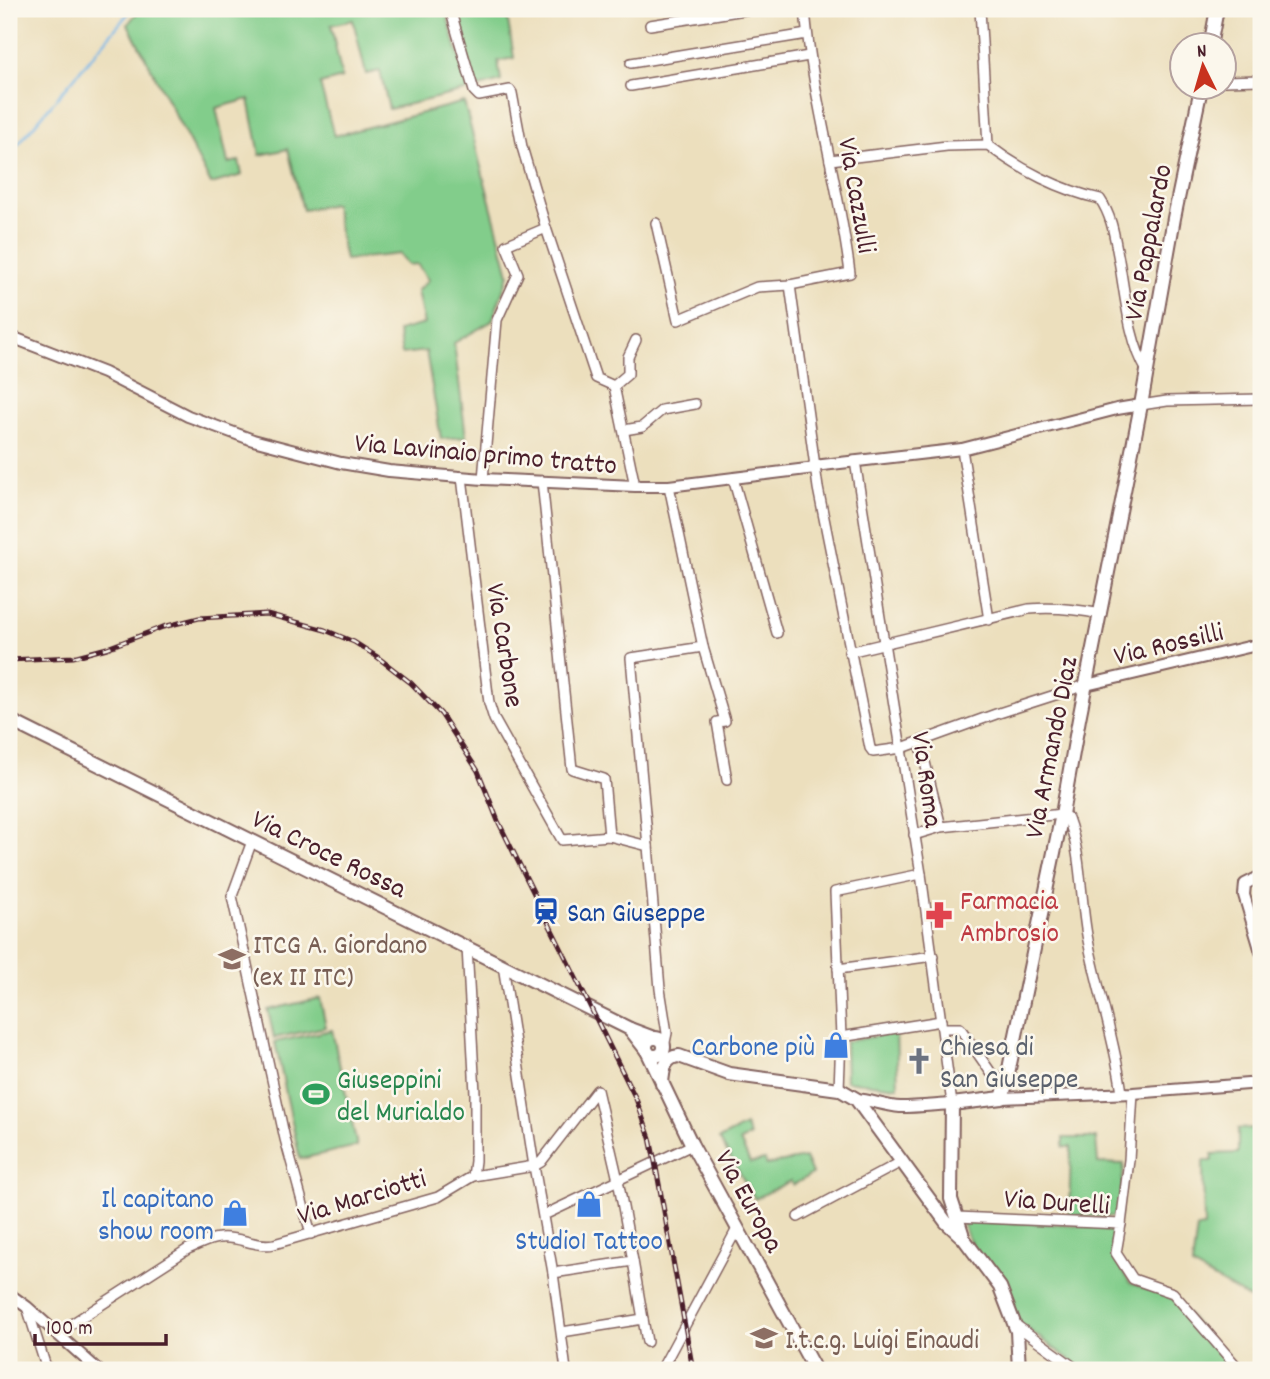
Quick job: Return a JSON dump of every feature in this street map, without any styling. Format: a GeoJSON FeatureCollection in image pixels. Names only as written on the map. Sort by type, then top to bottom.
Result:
{"type":"FeatureCollection","features":[{"type":"Feature","properties":{"kind":"main road"},"geometry":{"type":"LineString","coordinates":[[1213,32],[1217,9]]}},
{"type":"Feature","properties":{"kind":"main road","name":"Via Pappalardo"},"geometry":{"type":"LineString","coordinates":[[1142,405],[1174,218],[1198,102]]}},
{"type":"Feature","properties":{"kind":"main road","name":"Via Armando Diaz"},"geometry":{"type":"LineString","coordinates":[[1004,1093],[1142,405]]}},
{"type":"Feature","properties":{"kind":"main road","name":"Via Croce Rossa"},"geometry":{"type":"LineString","coordinates":[[9,720],[630,1029],[661,1039],[706,1066]]}},
{"type":"Feature","properties":{"kind":"main road","name":"Via Croce Rossa"},"geometry":{"type":"LineString","coordinates":[[630,1029],[647,1051]]}},
{"type":"Feature","properties":{"kind":"main road"},"geometry":{"type":"LineString","coordinates":[[647,1051],[647,1043],[661,1039]]}},
{"type":"Feature","properties":{"kind":"main road","name":"Via Europa"},"geometry":{"type":"LineString","coordinates":[[647,1051],[692,1145],[815,1370]]}},
{"type":"Feature","properties":{"kind":"main road"},"geometry":{"type":"LineString","coordinates":[[662,1084],[666,1063],[674,1056],[729,1074],[839,1089],[856,1099],[946,1222],[964,1239],[1000,1287],[1016,1327],[1019,1370]]}},
{"type":"Feature","properties":{"kind":"main road"},"geometry":{"type":"LineString","coordinates":[[964,1239],[951,1199],[952,1104],[1004,1093]]}},
{"type":"Feature","properties":{"kind":"street"},"geometry":{"type":"LineString","coordinates":[[450,9],[474,91],[479,96],[504,89],[512,93],[523,147],[546,228],[596,378],[614,386]]}},
{"type":"Feature","properties":{"kind":"street"},"geometry":{"type":"LineString","coordinates":[[650,24],[751,9]]}},
{"type":"Feature","properties":{"kind":"street","name":"Via Cazzulli"},"geometry":{"type":"LineString","coordinates":[[790,285],[850,273],[845,231],[809,56],[805,9]]}},
{"type":"Feature","properties":{"kind":"street"},"geometry":{"type":"LineString","coordinates":[[980,9],[988,145]]}},
{"type":"Feature","properties":{"kind":"street"},"geometry":{"type":"LineString","coordinates":[[631,63],[807,34]]}},
{"type":"Feature","properties":{"kind":"street"},"geometry":{"type":"LineString","coordinates":[[631,86],[809,56]]}},
{"type":"Feature","properties":{"kind":"street"},"geometry":{"type":"LineString","coordinates":[[1238,81],[1261,80]]}},
{"type":"Feature","properties":{"kind":"street"},"geometry":{"type":"LineString","coordinates":[[830,160],[947,146],[988,145],[1013,165],[1085,196],[1100,199],[1111,214],[1129,317],[1141,362],[1147,373]]}},
{"type":"Feature","properties":{"kind":"street"},"geometry":{"type":"LineString","coordinates":[[656,223],[678,320],[757,287],[790,285],[815,467],[849,652],[870,748],[876,753],[902,748],[1086,685]]}},
{"type":"Feature","properties":{"kind":"street"},"geometry":{"type":"LineString","coordinates":[[483,478],[497,320],[518,274],[506,245],[546,228]]}},
{"type":"Feature","properties":{"kind":"street","name":"Via Lavinaio primo tratto"},"geometry":{"type":"LineString","coordinates":[[9,336],[104,373],[188,416],[253,440],[341,463],[389,471],[462,477],[669,486],[962,449],[1142,405]]}},
{"type":"Feature","properties":{"kind":"street"},"geometry":{"type":"LineString","coordinates":[[614,386],[628,374],[628,357],[636,340]]}},
{"type":"Feature","properties":{"kind":"street"},"geometry":{"type":"LineString","coordinates":[[614,386],[635,486]]}},
{"type":"Feature","properties":{"kind":"street"},"geometry":{"type":"LineString","coordinates":[[1142,405],[1167,401],[1261,399]]}},
{"type":"Feature","properties":{"kind":"street"},"geometry":{"type":"LineString","coordinates":[[624,430],[642,426],[662,410],[695,404]]}},
{"type":"Feature","properties":{"kind":"street"},"geometry":{"type":"LineString","coordinates":[[962,449],[989,620]]}},
{"type":"Feature","properties":{"kind":"street","name":"Via Roma"},"geometry":{"type":"LineString","coordinates":[[855,461],[902,748],[952,1104]]}},
{"type":"Feature","properties":{"kind":"street","name":"Via Carbone"},"geometry":{"type":"LineString","coordinates":[[462,477],[489,703],[494,719],[559,837],[562,840],[609,836]]}},
{"type":"Feature","properties":{"kind":"street"},"geometry":{"type":"LineString","coordinates":[[733,478],[777,633]]}},
{"type":"Feature","properties":{"kind":"street"},"geometry":{"type":"LineString","coordinates":[[542,481],[572,769],[604,779],[609,836],[648,846]]}},
{"type":"Feature","properties":{"kind":"street"},"geometry":{"type":"LineString","coordinates":[[669,486],[703,647],[725,721],[718,722],[727,780]]}},
{"type":"Feature","properties":{"kind":"street"},"geometry":{"type":"LineString","coordinates":[[849,652],[1029,609],[1078,609],[1101,614]]}},
{"type":"Feature","properties":{"kind":"street","name":"Via Rossilli"},"geometry":{"type":"LineString","coordinates":[[1086,685],[1261,644]]}},
{"type":"Feature","properties":{"kind":"street"},"geometry":{"type":"LineString","coordinates":[[661,1039],[648,846],[631,658],[703,647]]}},
{"type":"Feature","properties":{"kind":"street"},"geometry":{"type":"LineString","coordinates":[[920,742],[941,827]]}},
{"type":"Feature","properties":{"kind":"street"},"geometry":{"type":"LineString","coordinates":[[914,835],[941,827],[1062,814],[1068,818],[1079,864],[1087,936],[1128,1093],[1129,1160],[1121,1224]]}},
{"type":"Feature","properties":{"kind":"street"},"geometry":{"type":"LineString","coordinates":[[252,841],[232,896],[285,1139],[311,1234]]}},
{"type":"Feature","properties":{"kind":"street"},"geometry":{"type":"LineString","coordinates":[[839,1089],[841,1037],[835,892],[921,874]]}},
{"type":"Feature","properties":{"kind":"street"},"geometry":{"type":"LineString","coordinates":[[1261,876],[1245,884],[1244,895],[1261,952]]}},
{"type":"Feature","properties":{"kind":"street"},"geometry":{"type":"LineString","coordinates":[[467,947],[475,1093],[475,1161],[472,1176],[534,1166],[541,1162],[597,1090],[618,1180],[648,1342]]}},
{"type":"Feature","properties":{"kind":"street"},"geometry":{"type":"LineString","coordinates":[[838,969],[933,956]]}},
{"type":"Feature","properties":{"kind":"street"},"geometry":{"type":"LineString","coordinates":[[503,965],[544,1214],[566,1370]]}},
{"type":"Feature","properties":{"kind":"street"},"geometry":{"type":"LineString","coordinates":[[841,1037],[942,1024],[960,1028],[1004,1093],[1128,1093],[1261,1083]]}},
{"type":"Feature","properties":{"kind":"street"},"geometry":{"type":"LineString","coordinates":[[856,1099],[901,1107],[952,1104]]}},
{"type":"Feature","properties":{"kind":"street"},"geometry":{"type":"LineString","coordinates":[[544,1214],[692,1145]]}},
{"type":"Feature","properties":{"kind":"street"},"geometry":{"type":"LineString","coordinates":[[798,1217],[903,1161]]}},
{"type":"Feature","properties":{"kind":"street","name":"Via Marciotti"},"geometry":{"type":"LineString","coordinates":[[56,1334],[188,1249],[204,1242],[228,1238],[266,1246],[438,1197],[472,1176]]}},
{"type":"Feature","properties":{"kind":"street","name":"Via Durelli"},"geometry":{"type":"LineString","coordinates":[[957,1216],[1121,1224],[1116,1253],[1133,1279],[1173,1293],[1240,1370]]}},
{"type":"Feature","properties":{"kind":"street"},"geometry":{"type":"LineString","coordinates":[[661,1370],[738,1227]]}},
{"type":"Feature","properties":{"kind":"street"},"geometry":{"type":"LineString","coordinates":[[553,1273],[633,1261]]}},
{"type":"Feature","properties":{"kind":"street"},"geometry":{"type":"LineString","coordinates":[[11,1293],[98,1370]]}},
{"type":"Feature","properties":{"kind":"street"},"geometry":{"type":"LineString","coordinates":[[27,1307],[47,1370]]}},
{"type":"Feature","properties":{"kind":"street"},"geometry":{"type":"LineString","coordinates":[[562,1332],[643,1319]]}},
{"type":"Feature","properties":{"kind":"street"},"geometry":{"type":"LineString","coordinates":[[1016,1327],[1078,1370]]}},
{"type":"Feature","properties":{"kind":"green space"},"geometry":{"type":"Polygon","coordinates":[[[140,9],[445,9],[469,90],[389,109],[380,71],[366,74],[353,20],[331,25],[342,78],[320,84],[334,136],[464,102],[509,274],[492,321],[454,343],[466,437],[441,439],[426,351],[402,354],[398,331],[424,324],[417,291],[428,280],[417,264],[408,265],[400,254],[345,260],[334,204],[303,210],[288,149],[260,155],[249,99],[216,108],[228,163],[239,161],[242,175],[211,184],[128,24],[140,9]]]}},
{"type":"Feature","properties":{"kind":"green space"},"geometry":{"type":"Polygon","coordinates":[[[452,9],[506,9],[514,58],[498,61],[501,81],[476,88],[452,9]]]}},
{"type":"Feature","properties":{"kind":"green space"},"geometry":{"type":"Polygon","coordinates":[[[320,998],[326,1027],[274,1038],[268,1010],[320,998]]]}},
{"type":"Feature","properties":{"kind":"green space","name":"Giuseppini del Murialdo"},"geometry":{"type":"Polygon","coordinates":[[[332,1030],[357,1146],[300,1159],[275,1042],[332,1030]]]}},
{"type":"Feature","properties":{"kind":"green space"},"geometry":{"type":"Polygon","coordinates":[[[896,1032],[898,1087],[846,1081],[845,1042],[896,1032]]]}},
{"type":"Feature","properties":{"kind":"green space"},"geometry":{"type":"Polygon","coordinates":[[[745,1126],[750,1136],[740,1141],[750,1163],[765,1160],[766,1165],[805,1158],[812,1174],[793,1185],[790,1181],[755,1199],[719,1139],[745,1126]]]}},
{"type":"Feature","properties":{"kind":"green space"},"geometry":{"type":"Polygon","coordinates":[[[1261,1128],[1261,1305],[1192,1266],[1197,1228],[1204,1227],[1203,1161],[1212,1161],[1212,1154],[1238,1153],[1238,1129],[1261,1128]]]}},
{"type":"Feature","properties":{"kind":"green space"},"geometry":{"type":"Polygon","coordinates":[[[1063,1138],[1096,1138],[1098,1163],[1124,1164],[1119,1217],[1069,1215],[1071,1147],[1063,1147],[1063,1138]]]}},
{"type":"Feature","properties":{"kind":"green space"},"geometry":{"type":"Polygon","coordinates":[[[961,1220],[1117,1227],[1112,1254],[1130,1283],[1172,1297],[1237,1370],[1084,1370],[1018,1322],[968,1238],[961,1220]]]}},
{"type":"Feature","properties":{"kind":"waterway"},"geometry":{"type":"LineString","coordinates":[[9,155],[132,9]]}},
{"type":"Feature","properties":{"kind":"railway"},"geometry":{"type":"LineString","coordinates":[[9,660],[73,657],[199,618],[267,614],[325,630],[354,642],[411,683],[441,714],[478,771],[498,821],[636,1099],[650,1138],[693,1370]]}},
{"type":"Feature","properties":{"kind":"place","name":"San Giuseppe"},"geometry":{"type":"Point","coordinates":[546,911]}},
{"type":"Feature","properties":{"kind":"place","name":"Farmacia Ambrosio"},"geometry":{"type":"Point","coordinates":[939,915]}},
{"type":"Feature","properties":{"kind":"place","name":"ITCG A. Giordano (ex II ITC)"},"geometry":{"type":"Point","coordinates":[232,959]}},
{"type":"Feature","properties":{"kind":"place","name":"Carbone più"},"geometry":{"type":"Point","coordinates":[836,1045]}},
{"type":"Feature","properties":{"kind":"place","name":"Chiesa di San Giuseppe"},"geometry":{"type":"Point","coordinates":[919,1061]}},
{"type":"Feature","properties":{"kind":"place","name":"Giuseppini del Murialdo"},"geometry":{"type":"Point","coordinates":[316,1094]}},
{"type":"Feature","properties":{"kind":"place","name":"Studio1 Tattoo"},"geometry":{"type":"Point","coordinates":[589,1204]}},
{"type":"Feature","properties":{"kind":"place","name":"Il capitano show room"},"geometry":{"type":"Point","coordinates":[235,1213]}},
{"type":"Feature","properties":{"kind":"place","name":"I.t.c.g. Luigi Einaudi"},"geometry":{"type":"Point","coordinates":[764,1338]}}]}
